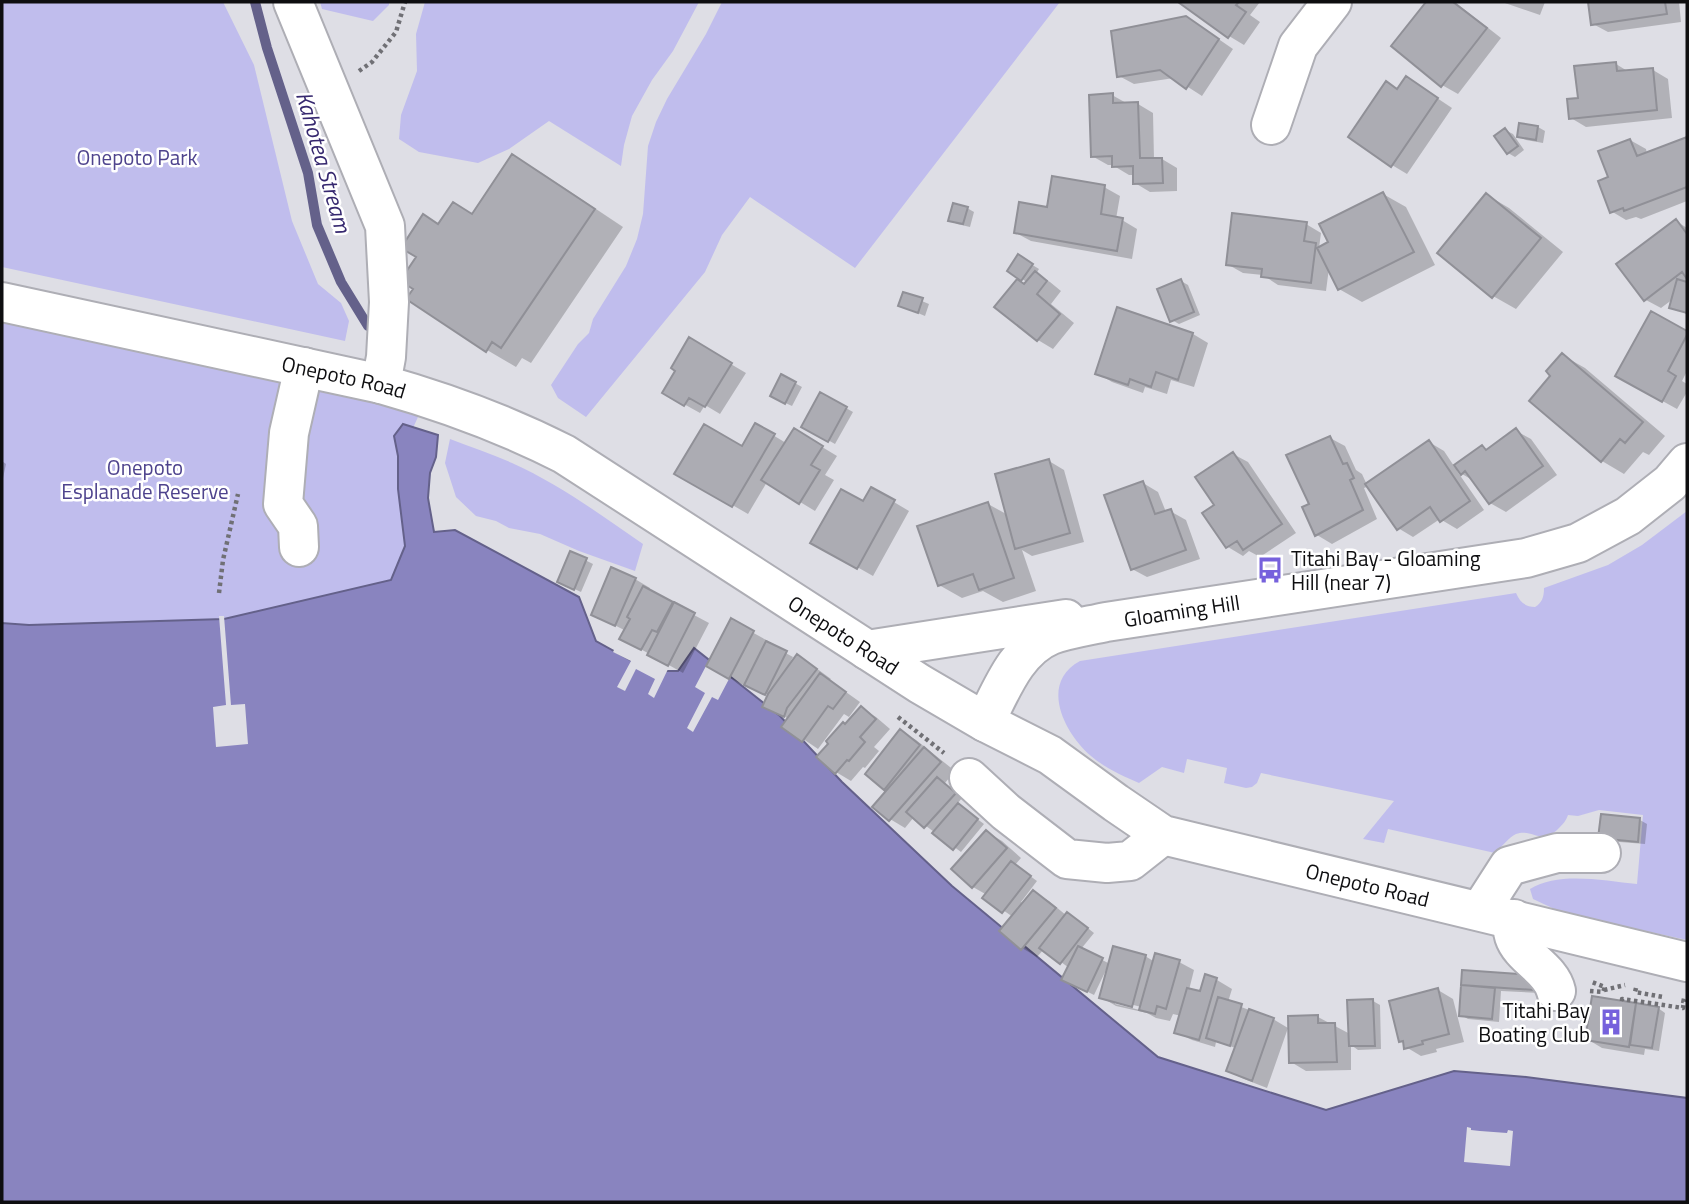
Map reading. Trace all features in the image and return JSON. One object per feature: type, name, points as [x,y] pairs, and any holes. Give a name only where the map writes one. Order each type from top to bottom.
[{"type":"street","points":[[293,2],[385,226],[388,302],[386,358],[381,384]]},
{"type":"street","points":[[1271,125],[1298,46],[1332,2]]},
{"type":"street","name":"Onepoto Road","points":[[2,302],[381,384],[427,397],[526,435],[564,454],[867,650],[985,722],[1050,755],[1163,835],[1687,962]]},
{"type":"street","points":[[299,547],[298,526],[283,504],[289,433],[303,367]]},
{"type":"street","name":"Gloaming Hill","points":[[985,722],[1009,674],[1035,644],[1051,636],[1106,622],[1526,558],[1578,543],[1628,516],[1670,483],[1687,463]]},
{"type":"street","points":[[867,650],[1078,618],[1106,622]]},
{"type":"street","points":[[969,778],[1006,812],[1067,859],[1130,862],[1163,835]]},
{"type":"street","points":[[1556,991],[1551,979],[1517,943],[1513,929],[1497,915],[1509,866],[1557,853],[1601,853]]},
{"type":"path","points":[[329,91],[372,62],[396,32],[405,2]]},
{"type":"path","points":[[219,593],[223,560],[238,494]]},
{"type":"path","points":[[1622,1001],[1683,1008],[1684,1001],[1635,992]]},
{"type":"green space","name":"Onepoto Park","points":[[2,2],[223,2],[254,65],[292,221],[318,284],[341,303],[349,321],[345,341],[2,267]]},
{"type":"green space","points":[[320,2],[389,2],[389,5],[373,21],[322,9]]},
{"type":"green space","points":[[425,2],[699,2],[673,51],[652,80],[632,116],[621,166],[549,121],[509,149],[478,163],[419,152],[399,139],[401,115],[417,71],[416,34]]},
{"type":"green space","points":[[722,2],[1060,2],[855,268],[750,197],[722,235],[705,272],[586,417],[558,398],[551,385],[578,344],[589,333],[593,319],[626,266],[643,214],[648,146],[656,122]]},
{"type":"green space","name":"Onepoto Esplanade Reserve","points":[[2,303],[427,397],[413,428],[408,536],[391,580],[224,619],[29,625],[2,623]]},
{"type":"green space","points":[[450,439],[546,480],[643,544],[635,571],[540,534],[509,528],[496,521],[476,516],[456,497],[445,463]]},
{"type":"green space","points":[[1687,511],[1687,940],[1563,913],[1533,899],[1530,889],[1554,880],[1582,879],[1637,884],[1643,815],[1599,810],[1578,816],[1568,815],[1552,834],[1516,834],[1495,853],[1388,829],[1384,843],[1363,839],[1394,801],[1261,773],[1257,783],[1246,788],[1224,783],[1227,768],[1187,759],[1184,773],[1162,767],[1139,783],[1108,768],[1091,756],[1072,735],[1060,708],[1058,695],[1061,682],[1068,670],[1080,661],[1516,593],[1523,603],[1535,607],[1542,599],[1544,588],[1608,565],[1642,545]]},
{"type":"shaded area","points":[[403,424],[438,435],[428,498],[434,532],[455,530],[579,597],[596,641],[650,671],[678,671],[694,648],[780,716],[842,782],[952,886],[1158,1057],[1326,1110],[1454,1071],[1526,1077],[1687,1098],[1687,1202],[2,1202],[2,623],[29,625],[224,619],[391,580],[405,546],[394,436]]},
{"type":"pier","points":[[219,616],[224,616],[231,705],[245,704],[248,744],[216,747],[213,707],[226,705]]},
{"type":"pier","points":[[615,648],[651,668],[669,667],[654,698],[648,694],[655,679],[636,669],[625,691],[617,687],[631,661],[613,652]]},
{"type":"pier","points":[[706,666],[729,679],[718,700],[712,697],[693,732],[687,728],[705,693],[695,687]]},
{"type":"pier","points":[[1467,1127],[1480,1131],[1513,1131],[1510,1166],[1464,1162]]},
{"type":"building","points":[[1178,2],[1239,2],[1236,5],[1246,12],[1228,38]]},
{"type":"building","points":[[1426,2],[1453,2],[1487,28],[1441,87],[1391,46]]},
{"type":"building","points":[[1588,2],[1665,2],[1667,14],[1591,25]]},
{"type":"building","points":[[1186,16],[1219,39],[1186,89],[1160,70],[1117,77],[1111,31]]},
{"type":"building","points":[[1616,62],[1617,71],[1653,68],[1657,110],[1569,119],[1567,99],[1578,98],[1574,66]]},
{"type":"building","points":[[1406,76],[1438,98],[1391,167],[1348,137],[1386,81],[1397,89]]},
{"type":"building","points":[[1113,93],[1113,103],[1138,102],[1140,158],[1162,158],[1163,183],[1133,184],[1133,166],[1112,167],[1112,156],[1091,157],[1089,95]]},
{"type":"building","points":[[1519,123],[1538,126],[1536,140],[1517,137]]},
{"type":"building","points":[[1505,128],[1518,146],[1507,154],[1494,136]]},
{"type":"building","points":[[1687,137],[1687,187],[1624,211],[1623,208],[1610,213],[1598,181],[1608,177],[1598,151],[1630,139],[1637,156]]},
{"type":"building","points":[[512,154],[595,209],[501,348],[492,342],[486,352],[406,299],[413,289],[400,281],[416,257],[401,248],[423,214],[438,224],[453,202],[472,214]]},
{"type":"building","points":[[1052,176],[1105,185],[1101,214],[1123,218],[1117,251],[1014,233],[1019,202],[1047,207]]},
{"type":"building","points":[[1383,192],[1414,252],[1338,290],[1317,248],[1328,242],[1319,224]]},
{"type":"building","points":[[1486,193],[1541,238],[1492,298],[1437,253]]},
{"type":"building","points":[[953,203],[968,207],[963,224],[948,221]]},
{"type":"building","points":[[1232,213],[1307,222],[1304,241],[1316,243],[1311,283],[1261,277],[1262,269],[1226,265]]},
{"type":"building","points":[[1676,219],[1687,234],[1687,279],[1682,272],[1644,301],[1616,264]]},
{"type":"building","points":[[1018,254],[1033,264],[1021,281],[1007,271]]},
{"type":"building","points":[[1035,271],[1047,281],[1037,294],[1060,314],[1037,341],[994,307],[1017,279],[1024,284]]},
{"type":"building","points":[[1181,279],[1194,312],[1170,322],[1157,289]]},
{"type":"building","points":[[1677,279],[1687,282],[1687,313],[1669,308]]},
{"type":"building","points":[[903,292],[923,298],[918,313],[898,306]]},
{"type":"building","points":[[1117,307],[1193,333],[1178,380],[1156,372],[1151,387],[1130,379],[1128,385],[1095,374]]},
{"type":"building","points":[[1651,311],[1687,331],[1668,371],[1676,376],[1662,402],[1615,376]]},
{"type":"building","points":[[689,337],[732,363],[705,407],[689,398],[684,406],[662,393],[675,371],[671,368]]},
{"type":"building","points":[[1562,353],[1643,422],[1625,443],[1620,439],[1601,462],[1529,401],[1550,376],[1546,371]]},
{"type":"building","points":[[781,374],[796,382],[785,404],[770,396]]},
{"type":"building","points":[[820,392],[847,407],[828,442],[801,427]]},
{"type":"building","points":[[755,423],[775,434],[732,507],[674,474],[704,424],[742,446]]},
{"type":"building","points":[[794,428],[823,446],[811,465],[820,470],[799,504],[761,480]]},
{"type":"building","points":[[1516,428],[1543,466],[1489,504],[1465,471],[1461,475],[1454,465],[1482,445],[1486,450]]},
{"type":"building","points":[[1330,436],[1343,464],[1347,463],[1354,478],[1350,480],[1363,510],[1315,536],[1302,507],[1309,504],[1286,455]]},
{"type":"building","points":[[1429,440],[1470,501],[1440,522],[1430,507],[1397,530],[1365,484]]},
{"type":"building","points":[[1233,452],[1282,524],[1243,550],[1237,541],[1226,548],[1202,513],[1214,505],[1195,477]]},
{"type":"building","points":[[1049,459],[1070,533],[1015,549],[995,474]]},
{"type":"building","points":[[1143,481],[1155,514],[1171,509],[1186,550],[1131,570],[1104,495]]},
{"type":"building","points":[[871,487],[895,500],[857,569],[810,543],[841,489],[863,501]]},
{"type":"building","points":[[988,502],[1014,578],[979,590],[973,574],[938,586],[917,526]]},
{"type":"building","points":[[570,551],[587,558],[574,590],[557,582]]},
{"type":"building","points":[[611,567],[636,578],[615,626],[591,615]]},
{"type":"building","points":[[643,586],[673,602],[657,632],[652,630],[641,650],[619,639]]},
{"type":"building","points":[[674,602],[695,613],[668,666],[647,655]]},
{"type":"building","points":[[731,618],[754,631],[729,679],[706,666]]},
{"type":"building","points":[[766,641],[787,651],[765,695],[744,685]]},
{"type":"building","points":[[797,654],[817,669],[787,708],[784,717],[762,707],[768,694]]},
{"type":"building","points":[[820,673],[846,692],[833,709],[828,706],[802,742],[781,727]]},
{"type":"building","points":[[861,706],[876,719],[860,737],[865,742],[835,774],[816,757],[828,744],[826,741]]},
{"type":"building","points":[[900,729],[920,745],[884,790],[865,774]]},
{"type":"building","points":[[924,747],[941,762],[889,821],[872,807]]},
{"type":"building","points":[[937,777],[956,793],[924,828],[906,812]]},
{"type":"building","points":[[958,803],[978,819],[953,850],[932,833]]},
{"type":"building","points":[[1601,814],[1640,818],[1638,842],[1598,838]]},
{"type":"building","points":[[986,830],[1007,848],[972,888],[951,869]]},
{"type":"building","points":[[1011,861],[1031,876],[1002,913],[982,898]]},
{"type":"building","points":[[1033,890],[1056,908],[1021,950],[999,931]]},
{"type":"building","points":[[1067,912],[1088,928],[1060,964],[1039,948]]},
{"type":"building","points":[[1078,946],[1103,958],[1087,992],[1061,980]]},
{"type":"building","points":[[1113,946],[1146,955],[1132,1007],[1099,998]]},
{"type":"building","points":[[1155,953],[1180,960],[1166,1009],[1157,1006],[1155,1014],[1139,1010]]},
{"type":"building","points":[[1462,970],[1535,975],[1534,990],[1461,985]]},
{"type":"building","points":[[1205,974],[1217,978],[1199,1040],[1174,1033],[1187,988],[1200,991]]},
{"type":"building","points":[[1461,985],[1495,988],[1492,1019],[1459,1016]]},
{"type":"building","points":[[1438,988],[1449,1034],[1404,1049],[1403,1041],[1399,1042],[1389,1001]]},
{"type":"building","name":"Titahi Bay Boating Club","points":[[1592,996],[1636,1003],[1629,1047],[1585,1040]]},
{"type":"building","points":[[1218,997],[1242,1004],[1230,1046],[1206,1038]]},
{"type":"building","points":[[1373,999],[1375,1046],[1349,1046],[1347,1000]]},
{"type":"building","points":[[1636,1003],[1659,1007],[1652,1048],[1630,1045]]},
{"type":"building","points":[[1249,1009],[1274,1018],[1252,1081],[1226,1071]]},
{"type":"building","points":[[1318,1015],[1318,1023],[1335,1023],[1337,1062],[1289,1063],[1288,1016]]},
{"type":"waterway","name":"Kahotea Stream","points":[[255,2],[267,48],[308,173],[317,225],[341,282],[368,326]]},
{"type":"place","name":"Titahi Bay - Gloaming Hill (near 7)","points":[[1270,570]]},
{"type":"place","name":"Titahi Bay Boating Club","points":[[1611,1022]]}]
